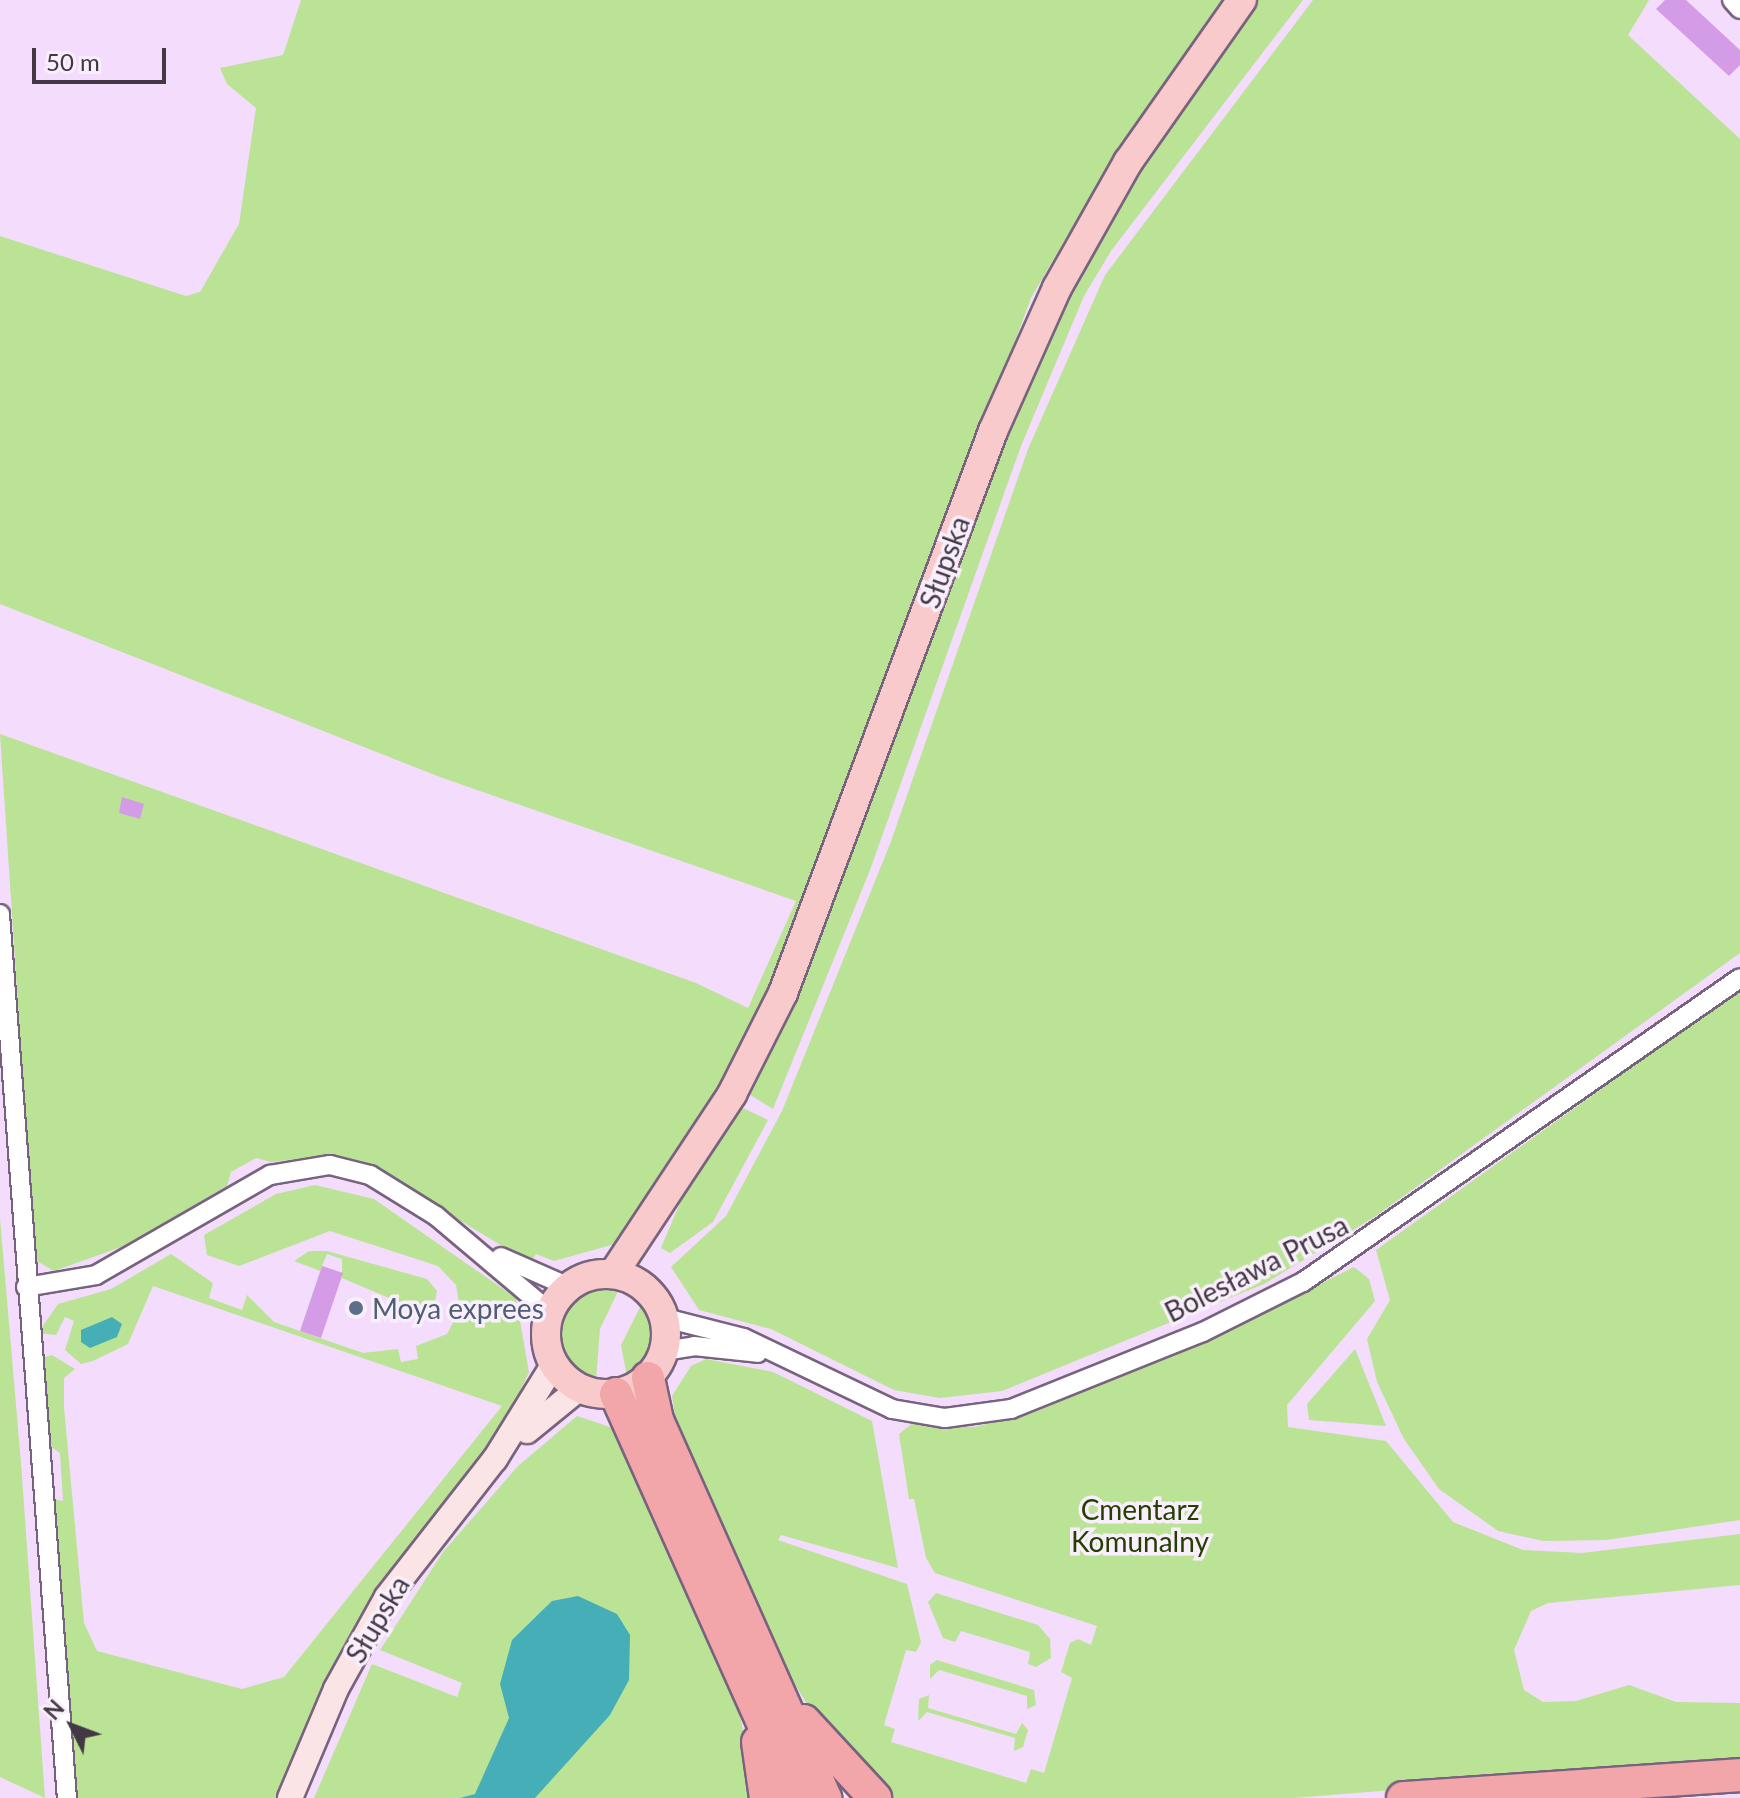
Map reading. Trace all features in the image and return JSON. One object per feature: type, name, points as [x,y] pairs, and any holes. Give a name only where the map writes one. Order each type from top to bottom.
[{"type":"highway","points":[[656,1364],[653,1411],[778,1686],[825,1798]]},
{"type":"highway","points":[[616,1394],[633,1420],[742,1681],[797,1798]]},
{"type":"highway","points":[[742,1681],[766,1798]]},
{"type":"highway","points":[[778,1686],[844,1772],[875,1798]]},
{"type":"highway","points":[[1403,1798],[1740,1775]]},
{"type":"highway","points":[[1652,1798],[1740,1784]]},
{"type":"main road","name":"Słupska","points":[[613,1274],[697,1151],[783,993],[993,431],[1041,321],[1128,162],[1242,0]]},
{"type":"main road","name":"Słupska","points":[[642,1285],[697,1151]]},
{"type":"main road","points":[[613,1274],[642,1285],[665,1318],[656,1364],[616,1394],[580,1388],[554,1364],[546,1337],[550,1312],[569,1287],[613,1274]]},
{"type":"main road","name":"Słupska","points":[[290,1798],[336,1689],[387,1597],[495,1459],[554,1364]]},
{"type":"main road","name":"Słupska","points":[[495,1459],[580,1388]]},
{"type":"street","points":[[1732,0],[1740,9]]},
{"type":"street","points":[[0,914],[67,1798]]},
{"type":"street","name":"Bolesława Prusa","points":[[665,1318],[744,1338],[868,1399],[922,1416],[978,1416],[1032,1401],[1228,1320],[1356,1251],[1740,978]]},
{"type":"street","points":[[26,1287],[96,1275],[260,1180],[305,1166],[370,1175],[477,1245],[569,1287]]},
{"type":"street","points":[[477,1245],[550,1312]]},
{"type":"street","name":"Bolesława Prusa","points":[[656,1364],[722,1347],[788,1358]]},
{"type":"green space","points":[[301,0],[1227,0],[1098,183],[1031,298],[762,1018],[633,1235],[624,1231],[615,1244],[554,1261],[536,1254],[530,1263],[362,1161],[331,1155],[271,1162],[256,1158],[231,1172],[227,1186],[124,1246],[54,1271],[35,1260],[0,734],[696,983],[748,1008],[796,901],[440,777],[0,604],[0,236],[186,296],[200,292],[239,224],[256,108],[227,84],[220,68],[283,55]]},
{"type":"green space","points":[[1253,0],[1303,0],[1111,251],[1084,296],[1021,446],[870,870],[773,1109],[749,1094],[748,1085],[1001,434],[1105,218]]},
{"type":"green space","points":[[1313,0],[1649,0],[1628,35],[1740,139],[1740,953],[1376,1216],[1264,1284],[1002,1391],[940,1398],[894,1390],[771,1329],[699,1310],[671,1267],[726,1216],[782,1111],[890,844],[1028,449],[1105,275]]},
{"type":"green space","points":[[1740,990],[1740,1520],[1606,1540],[1543,1541],[1498,1531],[1439,1489],[1404,1439],[1377,1382],[1367,1339],[1390,1300],[1376,1250]]},
{"type":"green space","points":[[743,1108],[768,1120],[713,1222],[670,1253],[661,1248],[682,1198],[735,1109]]},
{"type":"green space","points":[[315,1185],[374,1199],[516,1298],[529,1372],[520,1392],[528,1398],[364,1612],[279,1798],[78,1798],[53,1499],[63,1501],[60,1453],[47,1444],[42,1358],[52,1355],[75,1369],[64,1378],[64,1407],[84,1623],[97,1651],[242,1689],[284,1677],[502,1406],[153,1286],[128,1344],[93,1361],[81,1364],[65,1350],[74,1321],[65,1317],[56,1335],[38,1333],[58,1304],[111,1289],[171,1254],[213,1283],[209,1298],[242,1310],[247,1295],[274,1322],[363,1353],[398,1349],[401,1362],[418,1359],[416,1346],[447,1334],[460,1309],[456,1285],[438,1266],[330,1231],[239,1266],[207,1255],[204,1235],[276,1194]]},
{"type":"green space","points":[[0,1218],[21,1463],[45,1798],[0,1777]]},
{"type":"green space","points":[[309,1251],[327,1251],[427,1279],[437,1291],[435,1302],[415,1309],[342,1278],[342,1259],[327,1254],[320,1271],[294,1261]]},
{"type":"green space","name":"Cmentarz Komunalny","points":[[1354,1267],[1369,1279],[1375,1301],[1287,1405],[1288,1427],[1386,1441],[1453,1522],[1523,1550],[1582,1553],[1740,1534],[1740,1585],[1548,1603],[1531,1611],[1514,1650],[1524,1690],[1543,1702],[1576,1701],[1629,1685],[1676,1702],[1740,1703],[1740,1762],[1294,1798],[892,1798],[873,1784],[820,1725],[793,1681],[668,1421],[675,1416],[672,1396],[691,1366],[706,1359],[773,1372],[872,1421],[898,1568],[781,1535],[778,1540],[907,1584],[921,1642],[916,1652],[906,1650],[884,1725],[895,1729],[891,1742],[1026,1783],[1031,1769],[1044,1773],[1072,1678],[1061,1672],[1070,1643],[1078,1639],[1091,1645],[1097,1626],[935,1573],[926,1558],[914,1499],[909,1499],[899,1434],[913,1423],[974,1427],[1032,1413],[1228,1330]]},
{"type":"green space","points":[[603,1285],[619,1289],[600,1329],[596,1380],[572,1366],[559,1335],[570,1303]]},
{"type":"green space","points":[[643,1301],[655,1339],[646,1360],[627,1377],[621,1345]]},
{"type":"green space","points":[[1355,1349],[1386,1426],[1309,1420],[1307,1404]]},
{"type":"green space","points":[[577,1416],[616,1429],[738,1705],[756,1798],[314,1798],[372,1664],[457,1697],[462,1683],[380,1650],[443,1552],[518,1466]]},
{"type":"green space","points":[[936,1593],[1038,1625],[1050,1639],[1051,1658],[1036,1667],[1028,1664],[1030,1652],[961,1631],[955,1642],[943,1638],[928,1602]]},
{"type":"green space","points":[[937,1660],[1034,1690],[1036,1705],[1027,1709],[1027,1696],[939,1670],[930,1679],[930,1665]]},
{"type":"green space","points":[[929,1695],[928,1708],[1016,1734],[1022,1723],[1028,1730],[1023,1747],[1014,1751],[1015,1738],[927,1712],[918,1721],[919,1699]]},
{"type":"shaded area","points":[[112,1317],[122,1324],[117,1337],[90,1348],[81,1342],[81,1330]]},
{"type":"shaded area","points":[[578,1596],[617,1614],[630,1635],[629,1680],[610,1715],[535,1798],[460,1798],[475,1794],[509,1718],[500,1684],[512,1640],[552,1601]]},
{"type":"building","points":[[1665,0],[1686,0],[1740,50],[1740,65],[1729,76],[1656,9]]},
{"type":"building","points":[[122,797],[144,804],[140,819],[119,813]]},
{"type":"building","points":[[322,1266],[343,1273],[321,1338],[300,1331]]},
{"type":"place","name":"Moya exprees","points":[[356,1308]]}]
